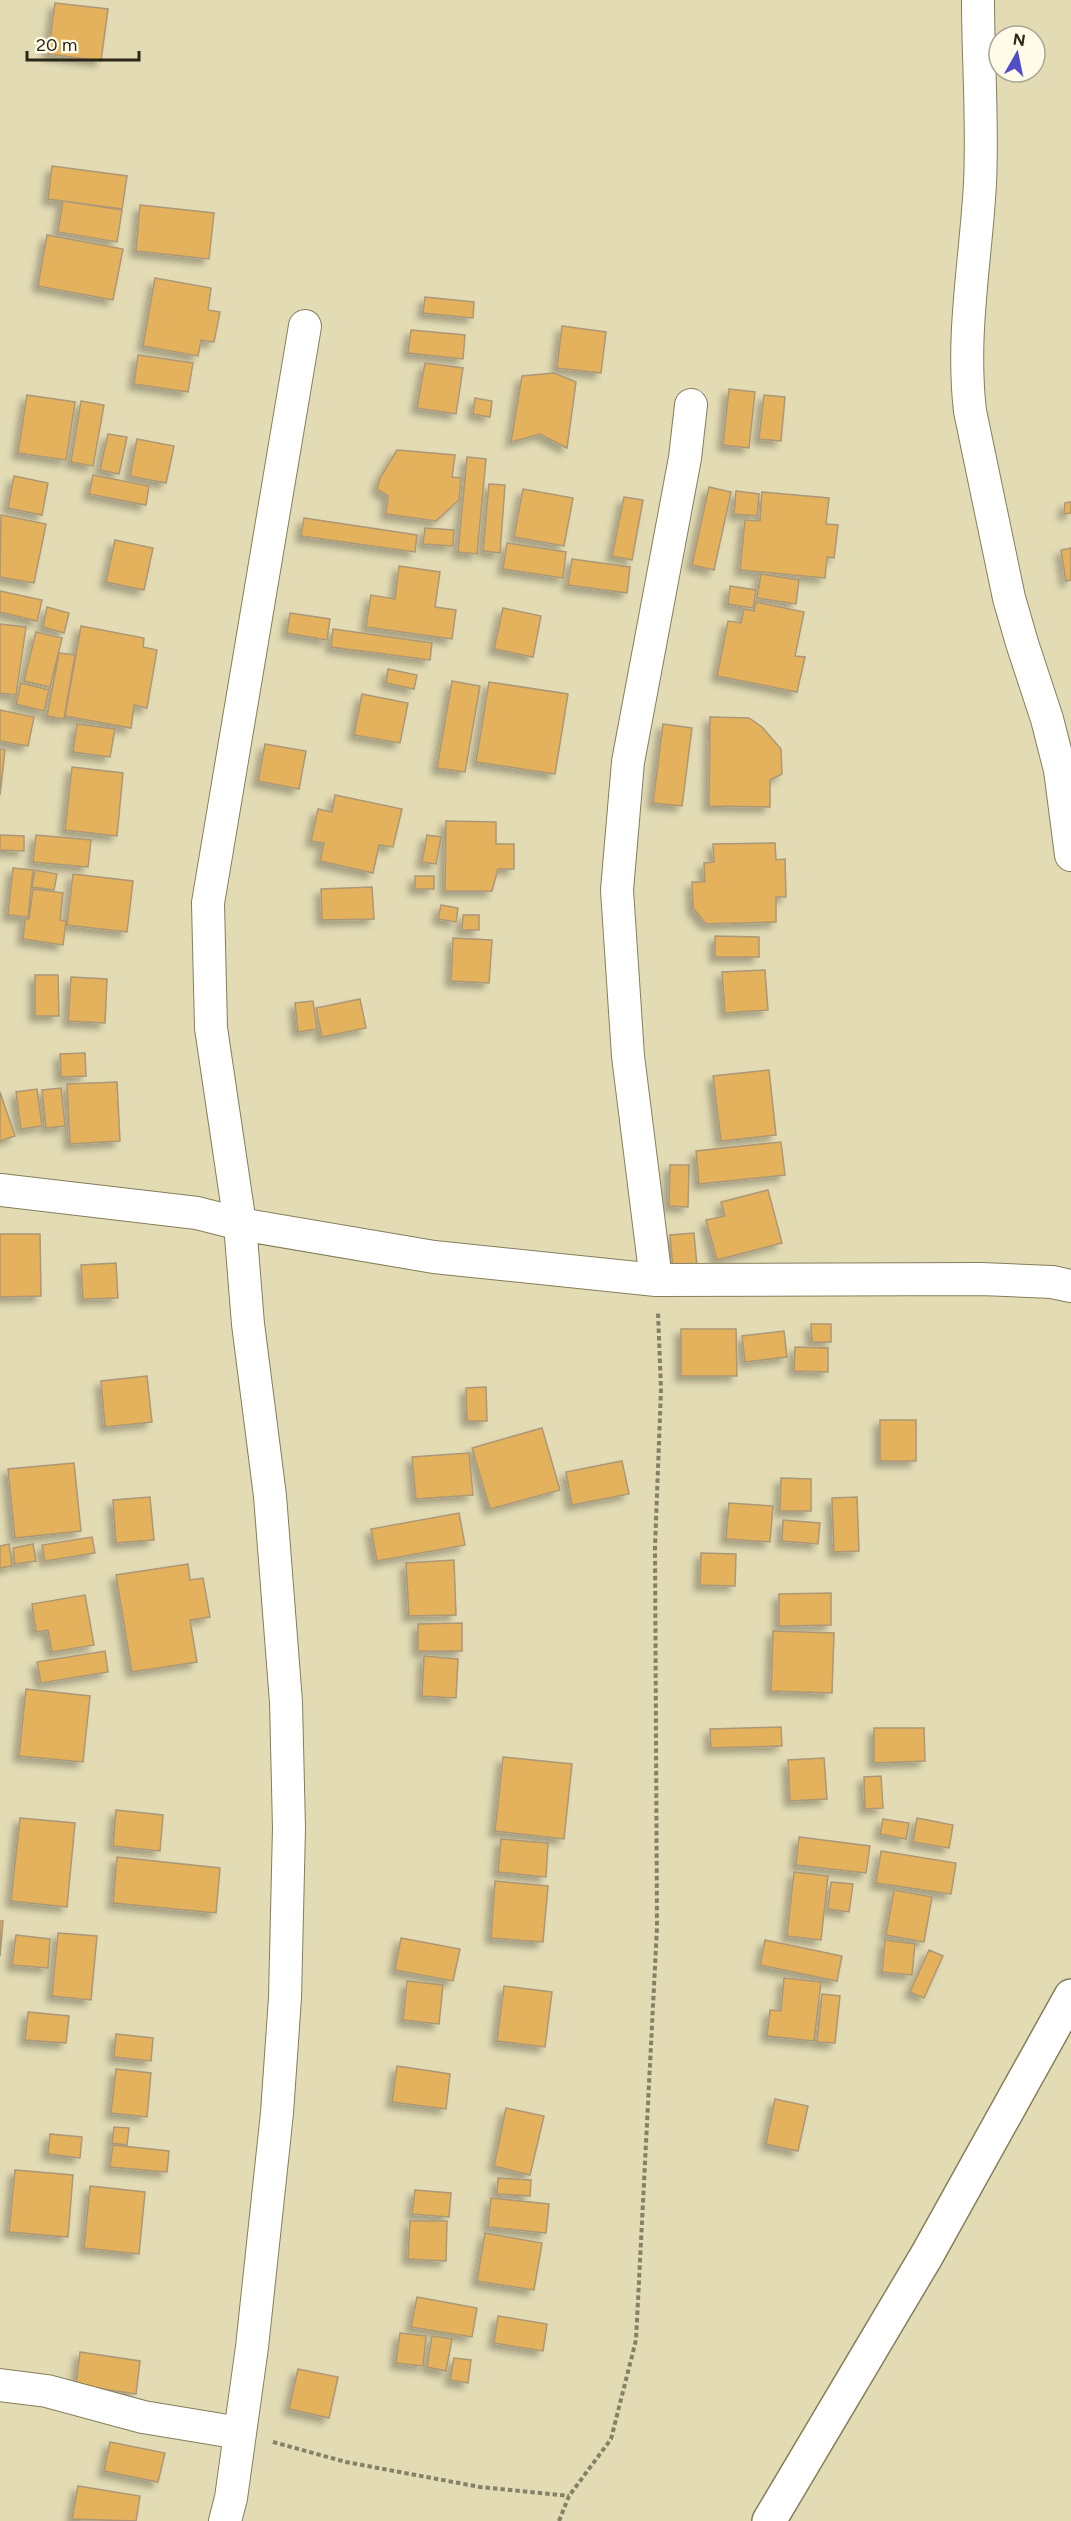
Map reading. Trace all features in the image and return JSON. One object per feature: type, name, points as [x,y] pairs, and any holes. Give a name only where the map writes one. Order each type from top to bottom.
[{"type":"highway","points":[[769,2521],[927,2256],[1071,1996]]},
{"type":"street","points":[[978,0],[980,182],[967,335],[966,380],[970,411],[1010,598],[1060,770],[1071,855]]},
{"type":"street","points":[[225,2521],[252,2347],[277,2113],[285,1998],[290,1828],[286,1702],[272,1530],[248,1324],[240,1224],[211,1028],[208,903],[305,326]]},
{"type":"street","points":[[657,1280],[628,1056],[617,890],[628,762],[685,458],[691,405]]},
{"type":"street","points":[[0,1190],[197,1213],[240,1224],[434,1257],[657,1280],[981,1279],[1052,1282],[1071,1286]]},
{"type":"street","points":[[0,2385],[47,2391],[143,2417],[240,2433]]},
{"type":"path","points":[[559,2521],[569,2496],[611,2439],[636,2340],[657,1927],[655,1547],[661,1389],[657,1280]]},
{"type":"path","points":[[240,2433],[346,2462],[480,2487],[569,2496]]},
{"type":"building","points":[[55,3],[108,9],[101,61],[48,54]]},
{"type":"building","points":[[52,166],[127,176],[122,209],[48,199]]},
{"type":"building","points":[[63,201],[122,210],[117,242],[58,232]]},
{"type":"building","points":[[140,205],[214,213],[209,259],[136,251]]},
{"type":"building","points":[[47,235],[123,249],[113,300],[38,286]]},
{"type":"building","points":[[155,278],[211,288],[208,310],[220,312],[214,342],[201,340],[198,356],[143,346]]},
{"type":"building","points":[[425,297],[474,302],[473,318],[423,313]]},
{"type":"building","points":[[562,326],[606,332],[601,373],[557,368]]},
{"type":"building","points":[[411,330],[465,335],[463,359],[408,353]]},
{"type":"building","points":[[138,355],[193,363],[188,392],[134,384]]},
{"type":"building","points":[[425,363],[463,368],[456,414],[417,408]]},
{"type":"building","points":[[554,373],[576,382],[567,448],[540,434],[511,442],[522,376]]},
{"type":"building","points":[[729,389],[755,392],[749,448],[723,445]]},
{"type":"building","points":[[27,395],[75,402],[66,460],[18,453]]},
{"type":"building","points":[[764,395],[785,397],[781,441],[759,439]]},
{"type":"building","points":[[475,398],[492,401],[490,417],[473,414]]},
{"type":"building","points":[[81,401],[104,405],[93,466],[71,462]]},
{"type":"building","points":[[108,434],[127,437],[119,474],[100,470]]},
{"type":"building","points":[[137,439],[174,446],[166,483],[130,476]]},
{"type":"building","points":[[397,450],[455,455],[452,477],[461,478],[459,500],[436,521],[386,514],[388,496],[377,489],[380,478]]},
{"type":"building","points":[[467,457],[486,459],[477,554],[458,552]]},
{"type":"building","points":[[93,475],[149,486],[146,505],[89,494]]},
{"type":"building","points":[[14,476],[48,483],[42,515],[8,508]]},
{"type":"building","points":[[489,484],[505,485],[500,553],[483,551]]},
{"type":"building","points":[[709,487],[731,492],[714,570],[692,565]]},
{"type":"building","points":[[523,489],[573,498],[564,546],[514,537]]},
{"type":"building","points":[[736,491],[759,494],[757,516],[734,514]]},
{"type":"building","points":[[762,492],[829,498],[826,524],[838,525],[834,558],[827,557],[825,578],[740,570],[745,520],[760,521]]},
{"type":"building","points":[[624,497],[643,500],[632,560],[612,556]]},
{"type":"building","points":[[1071,502],[1071,513],[1064,514],[1065,503]]},
{"type":"building","points":[[1,515],[46,524],[34,583],[0,577]]},
{"type":"building","points":[[304,518],[417,535],[415,552],[301,536]]},
{"type":"building","points":[[425,528],[454,530],[453,546],[423,544]]},
{"type":"building","points":[[115,540],[153,548],[144,590],[106,582]]},
{"type":"building","points":[[507,543],[566,552],[563,578],[503,569]]},
{"type":"building","points":[[1071,548],[1071,580],[1066,581],[1061,550]]},
{"type":"building","points":[[572,559],[630,567],[627,593],[568,585]]},
{"type":"building","points":[[399,566],[440,572],[435,607],[456,610],[452,639],[366,627],[371,595],[395,599]]},
{"type":"building","points":[[761,574],[799,580],[796,604],[757,598]]},
{"type":"building","points":[[730,586],[756,590],[753,608],[728,604]]},
{"type":"building","points":[[0,591],[42,600],[37,621],[0,612]]},
{"type":"building","points":[[756,602],[804,612],[795,656],[805,657],[797,692],[717,676],[728,621],[741,623],[744,609],[754,611]]},
{"type":"building","points":[[47,607],[69,613],[64,633],[43,627]]},
{"type":"building","points":[[503,608],[541,616],[533,657],[494,649]]},
{"type":"building","points":[[290,613],[330,619],[327,640],[287,633]]},
{"type":"building","points":[[0,624],[26,627],[16,695],[0,693]]},
{"type":"building","points":[[81,626],[144,638],[143,647],[157,650],[147,708],[134,705],[131,728],[65,716]]},
{"type":"building","points":[[333,629],[432,643],[430,660],[331,647]]},
{"type":"building","points":[[36,632],[62,638],[50,687],[24,681]]},
{"type":"building","points":[[59,653],[75,655],[64,719],[47,716]]},
{"type":"building","points":[[388,669],[417,675],[414,689],[386,683]]},
{"type":"building","points":[[452,681],[480,686],[465,772],[437,768]]},
{"type":"building","points":[[489,682],[568,694],[555,774],[476,762]]},
{"type":"building","points":[[21,683],[49,690],[44,711],[16,704]]},
{"type":"building","points":[[362,694],[408,703],[400,743],[354,735]]},
{"type":"building","points":[[0,710],[34,717],[28,746],[0,741]]},
{"type":"building","points":[[710,717],[749,718],[762,727],[781,749],[782,774],[770,780],[770,807],[709,806]]},
{"type":"building","points":[[77,724],[115,729],[110,757],[73,752]]},
{"type":"building","points":[[663,724],[692,728],[682,806],[653,803]]},
{"type":"building","points":[[265,744],[306,751],[299,789],[258,781]]},
{"type":"building","points":[[0,749],[5,750],[0,795]]},
{"type":"building","points":[[72,767],[123,773],[117,836],[65,830]]},
{"type":"building","points":[[335,795],[402,809],[393,847],[379,845],[373,873],[320,861],[324,843],[311,841],[318,809],[332,812]]},
{"type":"building","points":[[446,821],[496,822],[496,844],[514,844],[514,869],[498,869],[492,891],[445,891]]},
{"type":"building","points":[[0,835],[24,836],[24,851],[0,850]]},
{"type":"building","points":[[36,835],[91,840],[88,867],[33,862]]},
{"type":"building","points":[[427,835],[441,837],[436,864],[422,862]]},
{"type":"building","points":[[775,843],[776,860],[785,859],[786,897],[776,897],[776,922],[706,924],[693,908],[692,882],[705,882],[704,863],[714,862],[713,844]]},
{"type":"building","points":[[13,868],[33,870],[28,917],[8,915]]},
{"type":"building","points":[[35,870],[57,874],[54,890],[32,887]]},
{"type":"building","points":[[73,874],[133,881],[127,932],[67,925]]},
{"type":"building","points":[[415,876],[434,876],[434,889],[415,889]]},
{"type":"building","points":[[372,887],[374,919],[322,920],[321,889]]},
{"type":"building","points":[[33,889],[63,893],[60,920],[66,921],[63,945],[23,939],[25,919],[29,919]]},
{"type":"building","points":[[441,905],[458,908],[456,922],[438,919]]},
{"type":"building","points":[[463,915],[479,915],[479,930],[462,930]]},
{"type":"building","points":[[715,936],[759,937],[759,957],[715,957]]},
{"type":"building","points":[[453,938],[492,940],[489,983],[451,981]]},
{"type":"building","points":[[765,970],[768,1010],[725,1013],[722,972]]},
{"type":"building","points":[[35,975],[58,975],[59,1016],[35,1016]]},
{"type":"building","points":[[71,977],[107,979],[105,1023],[68,1021]]},
{"type":"building","points":[[360,999],[366,1028],[322,1037],[316,1008]]},
{"type":"building","points":[[313,1001],[317,1029],[298,1032],[295,1003]]},
{"type":"building","points":[[85,1053],[86,1076],[61,1077],[60,1054]]},
{"type":"building","points":[[769,1070],[776,1135],[721,1141],[713,1076]]},
{"type":"building","points":[[117,1082],[120,1141],[70,1144],[67,1084]]},
{"type":"building","points":[[61,1088],[65,1126],[46,1128],[42,1090]]},
{"type":"building","points":[[37,1089],[42,1126],[21,1129],[16,1092]]},
{"type":"building","points":[[0,1092],[15,1136],[0,1141]]},
{"type":"building","points":[[781,1142],[785,1175],[699,1184],[696,1151]]},
{"type":"building","points":[[670,1165],[689,1165],[688,1207],[669,1206]]},
{"type":"building","points":[[768,1190],[782,1243],[717,1260],[706,1220],[725,1216],[721,1202]]},
{"type":"building","points":[[694,1233],[697,1267],[673,1269],[670,1235]]},
{"type":"building","points":[[0,1234],[40,1234],[41,1296],[0,1297]]},
{"type":"building","points":[[116,1263],[118,1298],[83,1299],[81,1265]]},
{"type":"building","points":[[811,1324],[831,1324],[831,1342],[812,1342]]},
{"type":"building","points":[[681,1329],[736,1329],[737,1376],[681,1376]]},
{"type":"building","points":[[784,1331],[787,1357],[745,1362],[742,1336]]},
{"type":"building","points":[[795,1347],[828,1348],[828,1372],[794,1371]]},
{"type":"building","points":[[147,1376],[152,1422],[105,1427],[101,1381]]},
{"type":"building","points":[[486,1387],[487,1421],[467,1421],[466,1388]]},
{"type":"building","points":[[880,1420],[916,1420],[916,1461],[880,1461]]},
{"type":"building","points":[[542,1428],[560,1490],[490,1509],[472,1448]]},
{"type":"building","points":[[469,1453],[473,1495],[416,1499],[412,1457]]},
{"type":"building","points":[[622,1461],[629,1494],[572,1505],[566,1472]]},
{"type":"building","points":[[74,1463],[81,1531],[15,1538],[8,1469]]},
{"type":"building","points":[[781,1478],[811,1479],[811,1511],[780,1511]]},
{"type":"building","points":[[150,1497],[154,1540],[116,1543],[113,1500]]},
{"type":"building","points":[[857,1497],[859,1551],[834,1552],[832,1498]]},
{"type":"building","points":[[729,1503],[773,1506],[770,1542],[726,1539]]},
{"type":"building","points":[[459,1513],[465,1545],[377,1561],[371,1529]]},
{"type":"building","points":[[783,1520],[820,1523],[818,1544],[782,1541]]},
{"type":"building","points":[[92,1537],[95,1553],[45,1561],[42,1545]]},
{"type":"building","points":[[9,1544],[12,1566],[0,1568],[0,1546]]},
{"type":"building","points":[[33,1544],[36,1561],[15,1564],[13,1548]]},
{"type":"building","points":[[701,1553],[736,1554],[735,1586],[700,1585]]},
{"type":"building","points":[[454,1560],[456,1615],[409,1616],[406,1563]]},
{"type":"building","points":[[188,1564],[190,1580],[203,1578],[210,1617],[190,1620],[197,1662],[132,1672],[116,1575]]},
{"type":"building","points":[[831,1593],[831,1625],[779,1626],[779,1594]]},
{"type":"building","points":[[85,1595],[94,1645],[52,1652],[48,1630],[36,1632],[32,1604]]},
{"type":"building","points":[[462,1623],[462,1651],[418,1651],[418,1624]]},
{"type":"building","points":[[773,1631],[834,1633],[832,1693],[771,1691]]},
{"type":"building","points":[[105,1651],[108,1672],[41,1683],[37,1662]]},
{"type":"building","points":[[424,1656],[458,1659],[456,1698],[422,1696]]},
{"type":"building","points":[[26,1689],[90,1696],[83,1762],[19,1756]]},
{"type":"building","points":[[781,1727],[782,1746],[711,1748],[710,1729]]},
{"type":"building","points":[[874,1728],[924,1728],[925,1761],[874,1763]]},
{"type":"building","points":[[503,1757],[572,1764],[564,1839],[495,1831]]},
{"type":"building","points":[[824,1758],[827,1799],[790,1801],[788,1760]]},
{"type":"building","points":[[881,1776],[883,1808],[865,1809],[864,1777]]},
{"type":"building","points":[[116,1810],[163,1815],[160,1851],[113,1846]]},
{"type":"building","points":[[20,1818],[75,1823],[67,1907],[11,1901]]},
{"type":"building","points":[[917,1818],[953,1825],[949,1848],[913,1842]]},
{"type":"building","points":[[883,1819],[909,1823],[906,1839],[880,1834]]},
{"type":"building","points":[[799,1837],[870,1846],[866,1873],[796,1865]]},
{"type":"building","points":[[501,1839],[548,1843],[546,1877],[498,1872]]},
{"type":"building","points":[[881,1851],[956,1863],[951,1894],[876,1883]]},
{"type":"building","points":[[117,1857],[220,1868],[216,1913],[113,1903]]},
{"type":"building","points":[[794,1872],[828,1876],[821,1940],[787,1936]]},
{"type":"building","points":[[495,1881],[548,1886],[543,1942],[491,1938]]},
{"type":"building","points":[[831,1882],[853,1884],[849,1912],[828,1909]]},
{"type":"building","points":[[894,1890],[932,1897],[924,1942],[886,1935]]},
{"type":"building","points":[[0,1921],[3,1921],[0,1956]]},
{"type":"building","points":[[58,1933],[97,1936],[91,2000],[52,1996]]},
{"type":"building","points":[[16,1935],[50,1939],[48,1968],[12,1965]]},
{"type":"building","points":[[401,1938],[460,1949],[453,1981],[395,1970]]},
{"type":"building","points":[[765,1940],[842,1956],[837,1981],[760,1965]]},
{"type":"building","points":[[885,1940],[915,1944],[912,1975],[882,1972]]},
{"type":"building","points":[[929,1950],[943,1956],[924,1998],[910,1992]]},
{"type":"building","points":[[784,1978],[821,1982],[814,2041],[767,2036],[770,2010],[781,2011]]},
{"type":"building","points":[[407,1981],[443,1985],[439,2024],[403,2020]]},
{"type":"building","points":[[504,1986],[552,1992],[545,2047],[497,2041]]},
{"type":"building","points":[[822,1994],[840,1996],[835,2043],[817,2042]]},
{"type":"building","points":[[28,2012],[69,2016],[66,2043],[25,2040]]},
{"type":"building","points":[[116,2034],[153,2038],[151,2061],[114,2057]]},
{"type":"building","points":[[397,2066],[450,2074],[446,2109],[392,2102]]},
{"type":"building","points":[[116,2069],[151,2073],[147,2117],[111,2113]]},
{"type":"building","points":[[775,2099],[808,2106],[798,2151],[766,2144]]},
{"type":"building","points":[[506,2108],[544,2116],[530,2175],[494,2166]]},
{"type":"building","points":[[114,2127],[129,2128],[127,2145],[112,2143]]},
{"type":"building","points":[[50,2134],[82,2137],[80,2158],[48,2154]]},
{"type":"building","points":[[113,2145],[169,2151],[167,2172],[110,2167]]},
{"type":"building","points":[[15,2170],[73,2175],[68,2237],[9,2232]]},
{"type":"building","points":[[498,2178],[531,2180],[530,2196],[497,2194]]},
{"type":"building","points":[[90,2186],[145,2192],[139,2254],[84,2248]]},
{"type":"building","points":[[415,2190],[451,2193],[449,2217],[412,2214]]},
{"type":"building","points":[[491,2198],[549,2204],[546,2233],[488,2227]]},
{"type":"building","points":[[410,2221],[447,2221],[446,2261],[408,2259]]},
{"type":"building","points":[[485,2233],[542,2243],[534,2290],[477,2281]]},
{"type":"building","points":[[417,2297],[477,2308],[472,2337],[411,2327]]},
{"type":"building","points":[[498,2316],[547,2324],[543,2351],[494,2343]]},
{"type":"building","points":[[400,2333],[426,2336],[423,2366],[396,2363]]},
{"type":"building","points":[[432,2336],[452,2339],[446,2371],[427,2367]]},
{"type":"building","points":[[80,2352],[140,2361],[136,2394],[76,2385]]},
{"type":"building","points":[[454,2358],[471,2360],[468,2383],[450,2380]]},
{"type":"building","points":[[298,2369],[338,2377],[329,2418],[289,2409]]},
{"type":"building","points":[[110,2442],[165,2453],[158,2482],[104,2471]]},
{"type":"building","points":[[78,2486],[140,2496],[136,2521],[72,2519]]}]
